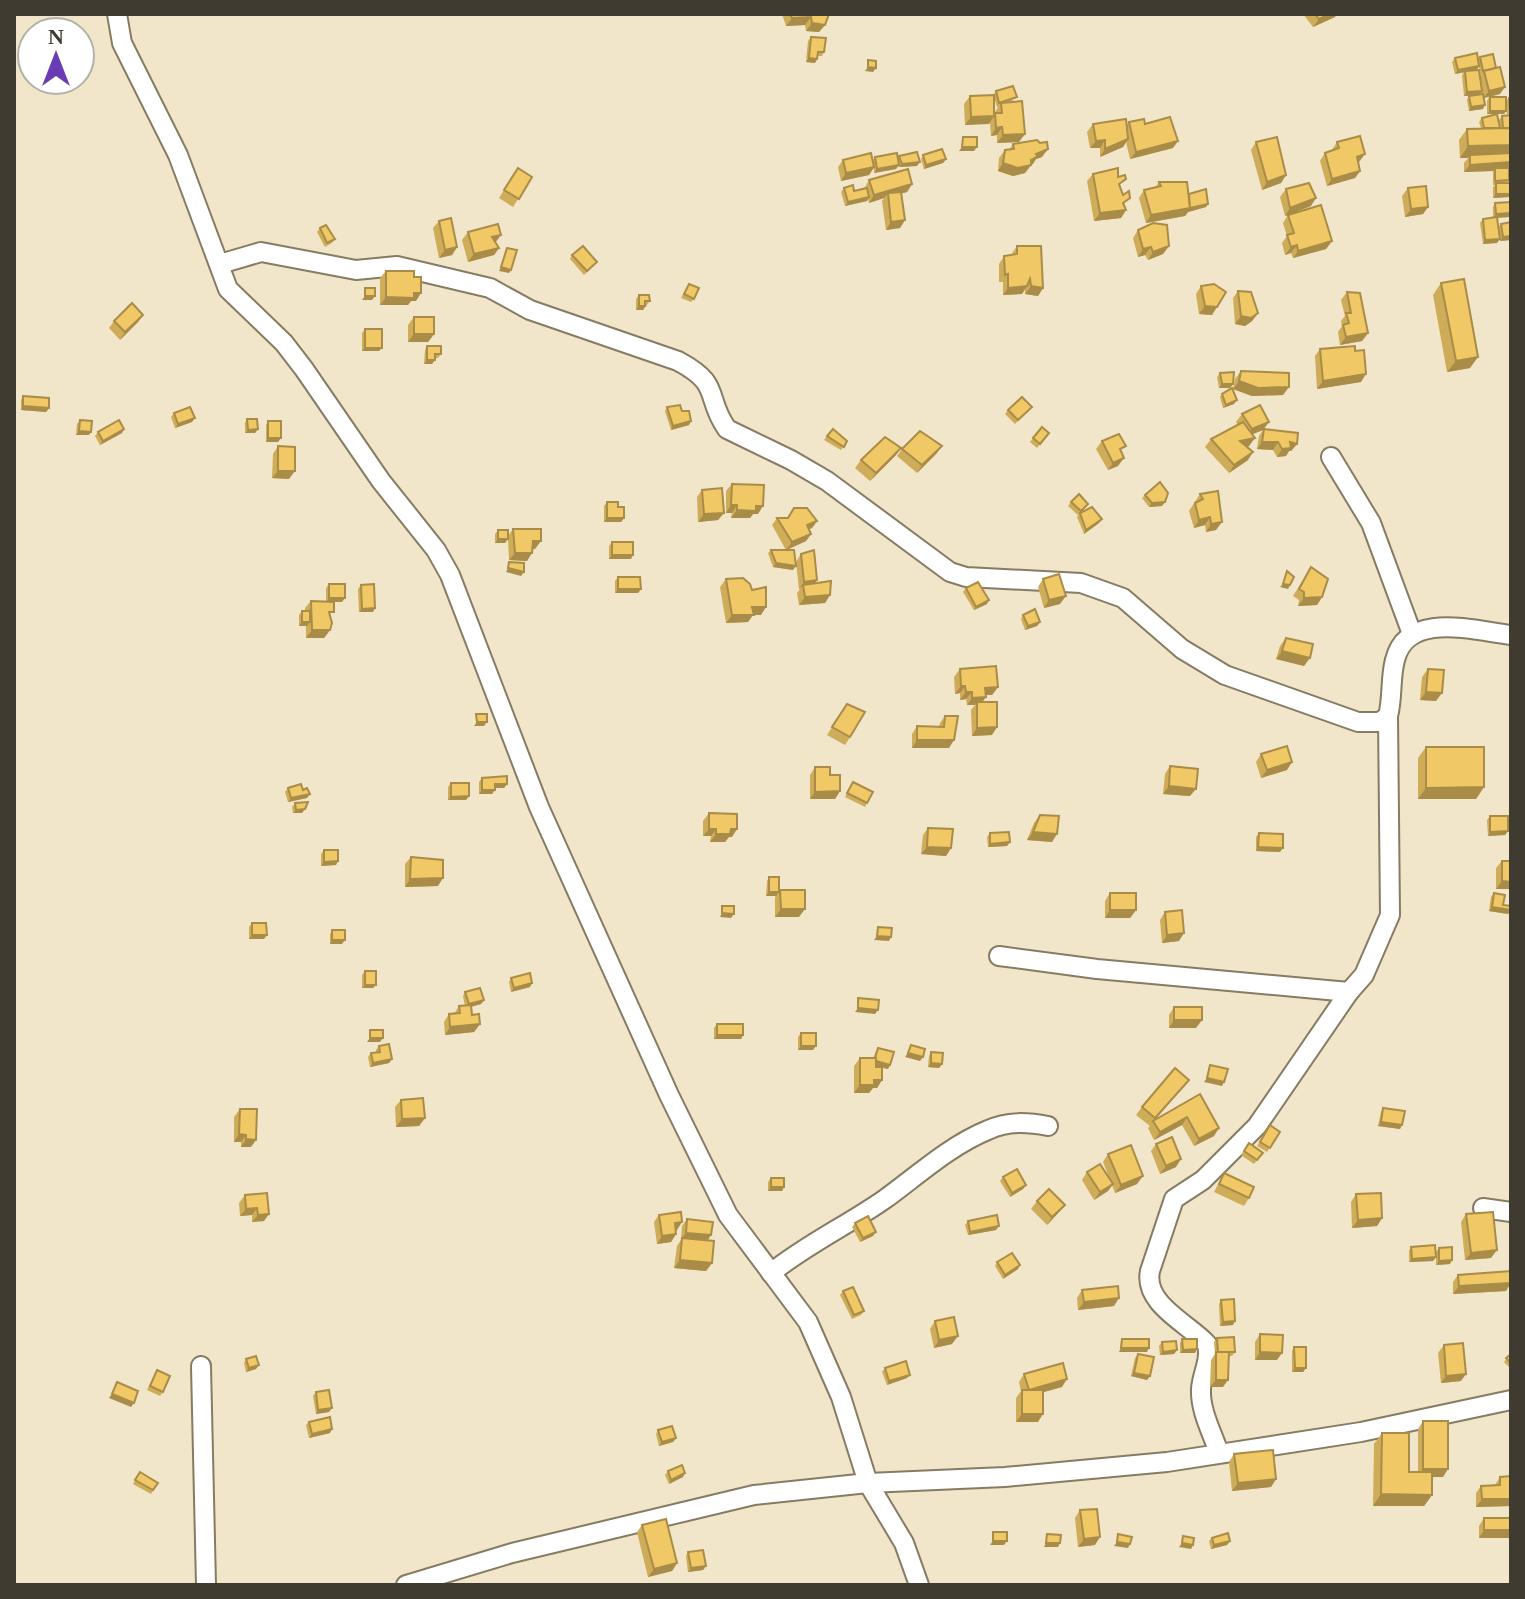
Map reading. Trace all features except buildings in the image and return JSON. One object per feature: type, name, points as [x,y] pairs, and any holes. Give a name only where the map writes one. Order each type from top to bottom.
[{"type":"street","points":[[117,14],[122,43],[178,155],[228,289],[291,352],[381,481],[436,550],[463,606],[539,807],[669,1095],[728,1215],[808,1322],[841,1397],[868,1483],[904,1543],[919,1585]]},
{"type":"street","points":[[220,264],[261,252],[356,270],[397,266],[490,288],[530,310],[678,361],[699,372],[709,383],[727,429],[827,481],[950,572],[966,577],[1081,583],[1123,598],[1182,649],[1225,675],[1346,719],[1368,724],[1380,722],[1388,716]]},
{"type":"street","points":[[1331,457],[1356,494],[1375,532],[1412,634]]},
{"type":"street","points":[[1219,1453],[1203,1407],[1201,1386],[1208,1364],[1207,1344],[1165,1309],[1149,1277],[1174,1199],[1203,1180],[1257,1126],[1349,992],[1364,975],[1390,915],[1388,716],[1394,663],[1404,640],[1412,634],[1447,627],[1511,635]]},
{"type":"street","points":[[999,956],[1097,969],[1349,992]]},
{"type":"street","points":[[771,1273],[988,1129],[1023,1121],[1048,1126]]},
{"type":"street","points":[[1483,1208],[1511,1212]]},
{"type":"street","points":[[201,1366],[206,1585]]},
{"type":"street","points":[[406,1585],[512,1553],[754,1495],[868,1483],[1020,1475],[1167,1462],[1361,1432],[1511,1400]]}]
